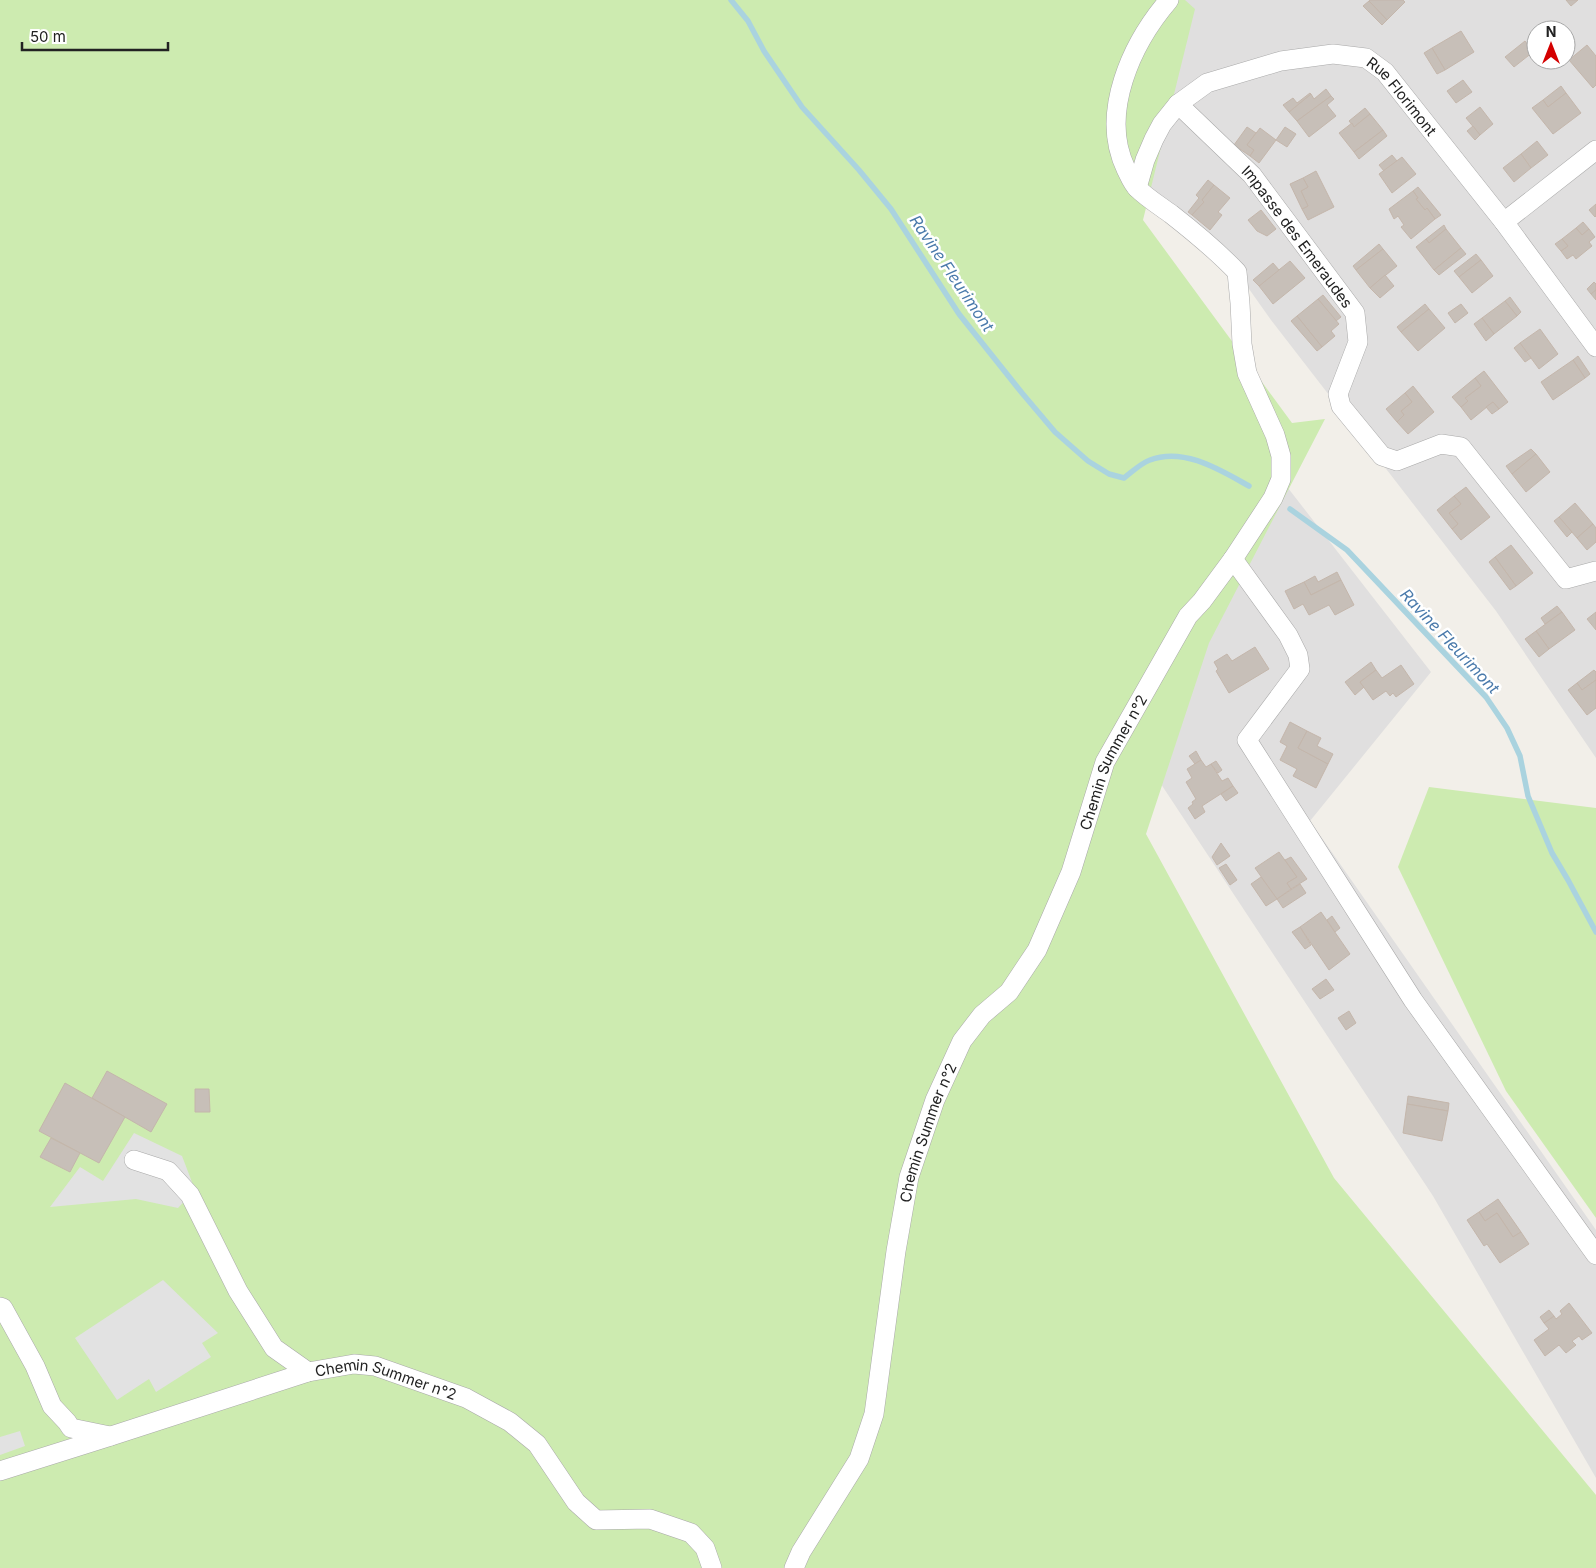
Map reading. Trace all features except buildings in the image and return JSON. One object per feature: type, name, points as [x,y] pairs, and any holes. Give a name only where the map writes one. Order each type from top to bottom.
[{"type":"street","name":"Chemin Summer n°2","points":[[794,1568],[801,1552],[859,1459],[874,1414],[896,1251],[910,1177],[935,1100],[962,1041],[982,1015],[1009,992],[1037,950],[1071,872],[1105,762],[1188,616],[1202,601],[1233,559],[1273,498],[1281,479],[1281,456],[1275,436],[1247,373],[1242,344],[1237,272],[1200,237],[1137,188],[1122,160],[1118,142],[1117,110],[1123,78],[1136,47],[1158,13],[1169,0]]},
{"type":"street","name":"Rue Florimont","points":[[1137,188],[1145,160],[1162,124],[1178,104],[1207,83],[1281,61],[1333,54],[1366,58],[1385,72],[1504,222],[1596,347]]},
{"type":"street","name":"Impasse des Emeraudes","points":[[1178,104],[1252,175],[1354,314],[1358,342],[1338,394],[1341,406],[1382,456],[1397,461],[1442,444],[1462,447],[1566,579],[1596,571]]},
{"type":"street","points":[[1504,222],[1596,150]]},
{"type":"street","points":[[1233,559],[1288,635],[1298,655],[1300,669],[1247,740],[1413,1000],[1596,1255]]},
{"type":"street","points":[[134,1160],[168,1171],[190,1195],[238,1291],[274,1348],[308,1372]]},
{"type":"street","points":[[0,1307],[3,1308],[35,1366],[52,1406],[71,1428],[112,1436]]},
{"type":"street","name":"Chemin Summer n°2","points":[[0,1471],[308,1372],[354,1364],[365,1364],[466,1398],[510,1422],[536,1444],[576,1502],[596,1520],[650,1519],[691,1533],[705,1548],[712,1568]]},
{"type":"shaded area","points":[[1169,0],[1596,0],[1596,758],[1496,611],[1271,320],[1237,272],[1129,175]]},
{"type":"shaded area","points":[[1281,479],[1431,672],[1310,821],[1596,1230],[1596,1478],[1433,1196],[1124,728]]},
{"type":"shaded area","points":[[134,1133],[182,1156],[195,1190],[178,1208],[136,1199],[50,1207],[80,1167],[103,1181]]},
{"type":"shaded area","points":[[163,1280],[218,1333],[202,1343],[211,1357],[156,1392],[149,1379],[117,1400],[75,1338]]},
{"type":"shaded area","points":[[20,1431],[25,1446],[0,1455],[0,1437]]},
{"type":"green space","points":[[0,0],[1185,0],[1195,9],[1143,220],[1292,423],[1325,419],[1209,643],[1146,834],[1334,1178],[1596,1495],[1596,1568],[0,1568]]},
{"type":"green space","points":[[1429,787],[1596,808],[1596,1218],[1506,1091],[1398,867]]},
{"type":"waterway","name":"Ravine Fleurimont","points":[[731,0],[748,21],[764,51],[802,107],[859,170],[891,209],[959,314],[1055,432],[1088,461],[1109,474],[1124,478],[1147,461],[1176,456],[1189,458],[1214,467],[1249,486]]},
{"type":"waterway","name":"Ravine Fleurimont","points":[[1290,509],[1347,550],[1486,697],[1507,728],[1520,756],[1528,796],[1552,853],[1596,932]]}]
